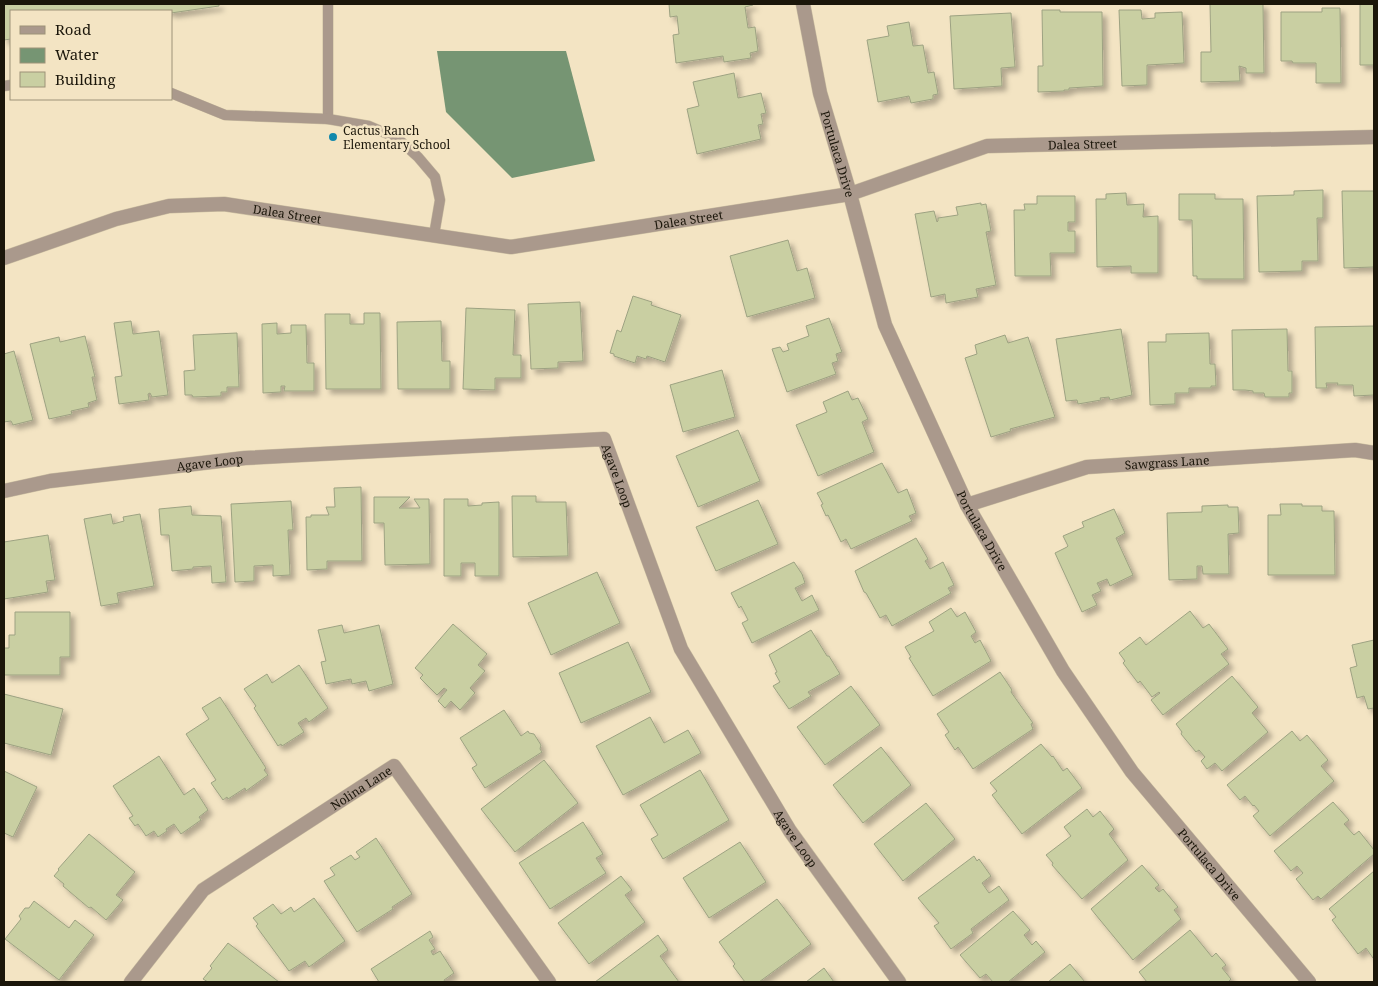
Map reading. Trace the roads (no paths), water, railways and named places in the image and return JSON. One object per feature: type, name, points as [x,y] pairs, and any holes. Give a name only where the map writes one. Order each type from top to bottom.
[{"type":"street","name":"Portulaca Drive","points":[[803,4],[820,93],[850,194],[885,325],[967,505],[1064,671],[1132,772],[1309,982]]},
{"type":"street","name":"Dalea Street","points":[[4,258],[116,218],[169,206],[224,204],[511,247],[850,194],[987,146],[1374,137]]},
{"type":"street","name":"Agave Loop","points":[[4,490],[50,481],[245,458],[604,439],[681,649],[790,831],[899,982]]},
{"type":"street","name":"Sawgrass Lane","points":[[967,505],[1086,467],[1355,450],[1374,453]]},
{"type":"street","name":"Nolina Lane","points":[[131,982],[203,890],[394,766],[549,982]]},
{"type":"lane","points":[[328,4],[328,119]]},
{"type":"lane","points":[[172,93],[225,115],[328,119],[369,126],[397,138],[418,157],[435,177],[440,200],[434,235]]},
{"type":"water","points":[[437,51],[566,51],[595,161],[512,178],[446,112]]},
{"type":"place","name":"Cactus Ranch Elementary School","points":[[333,137]]}]
